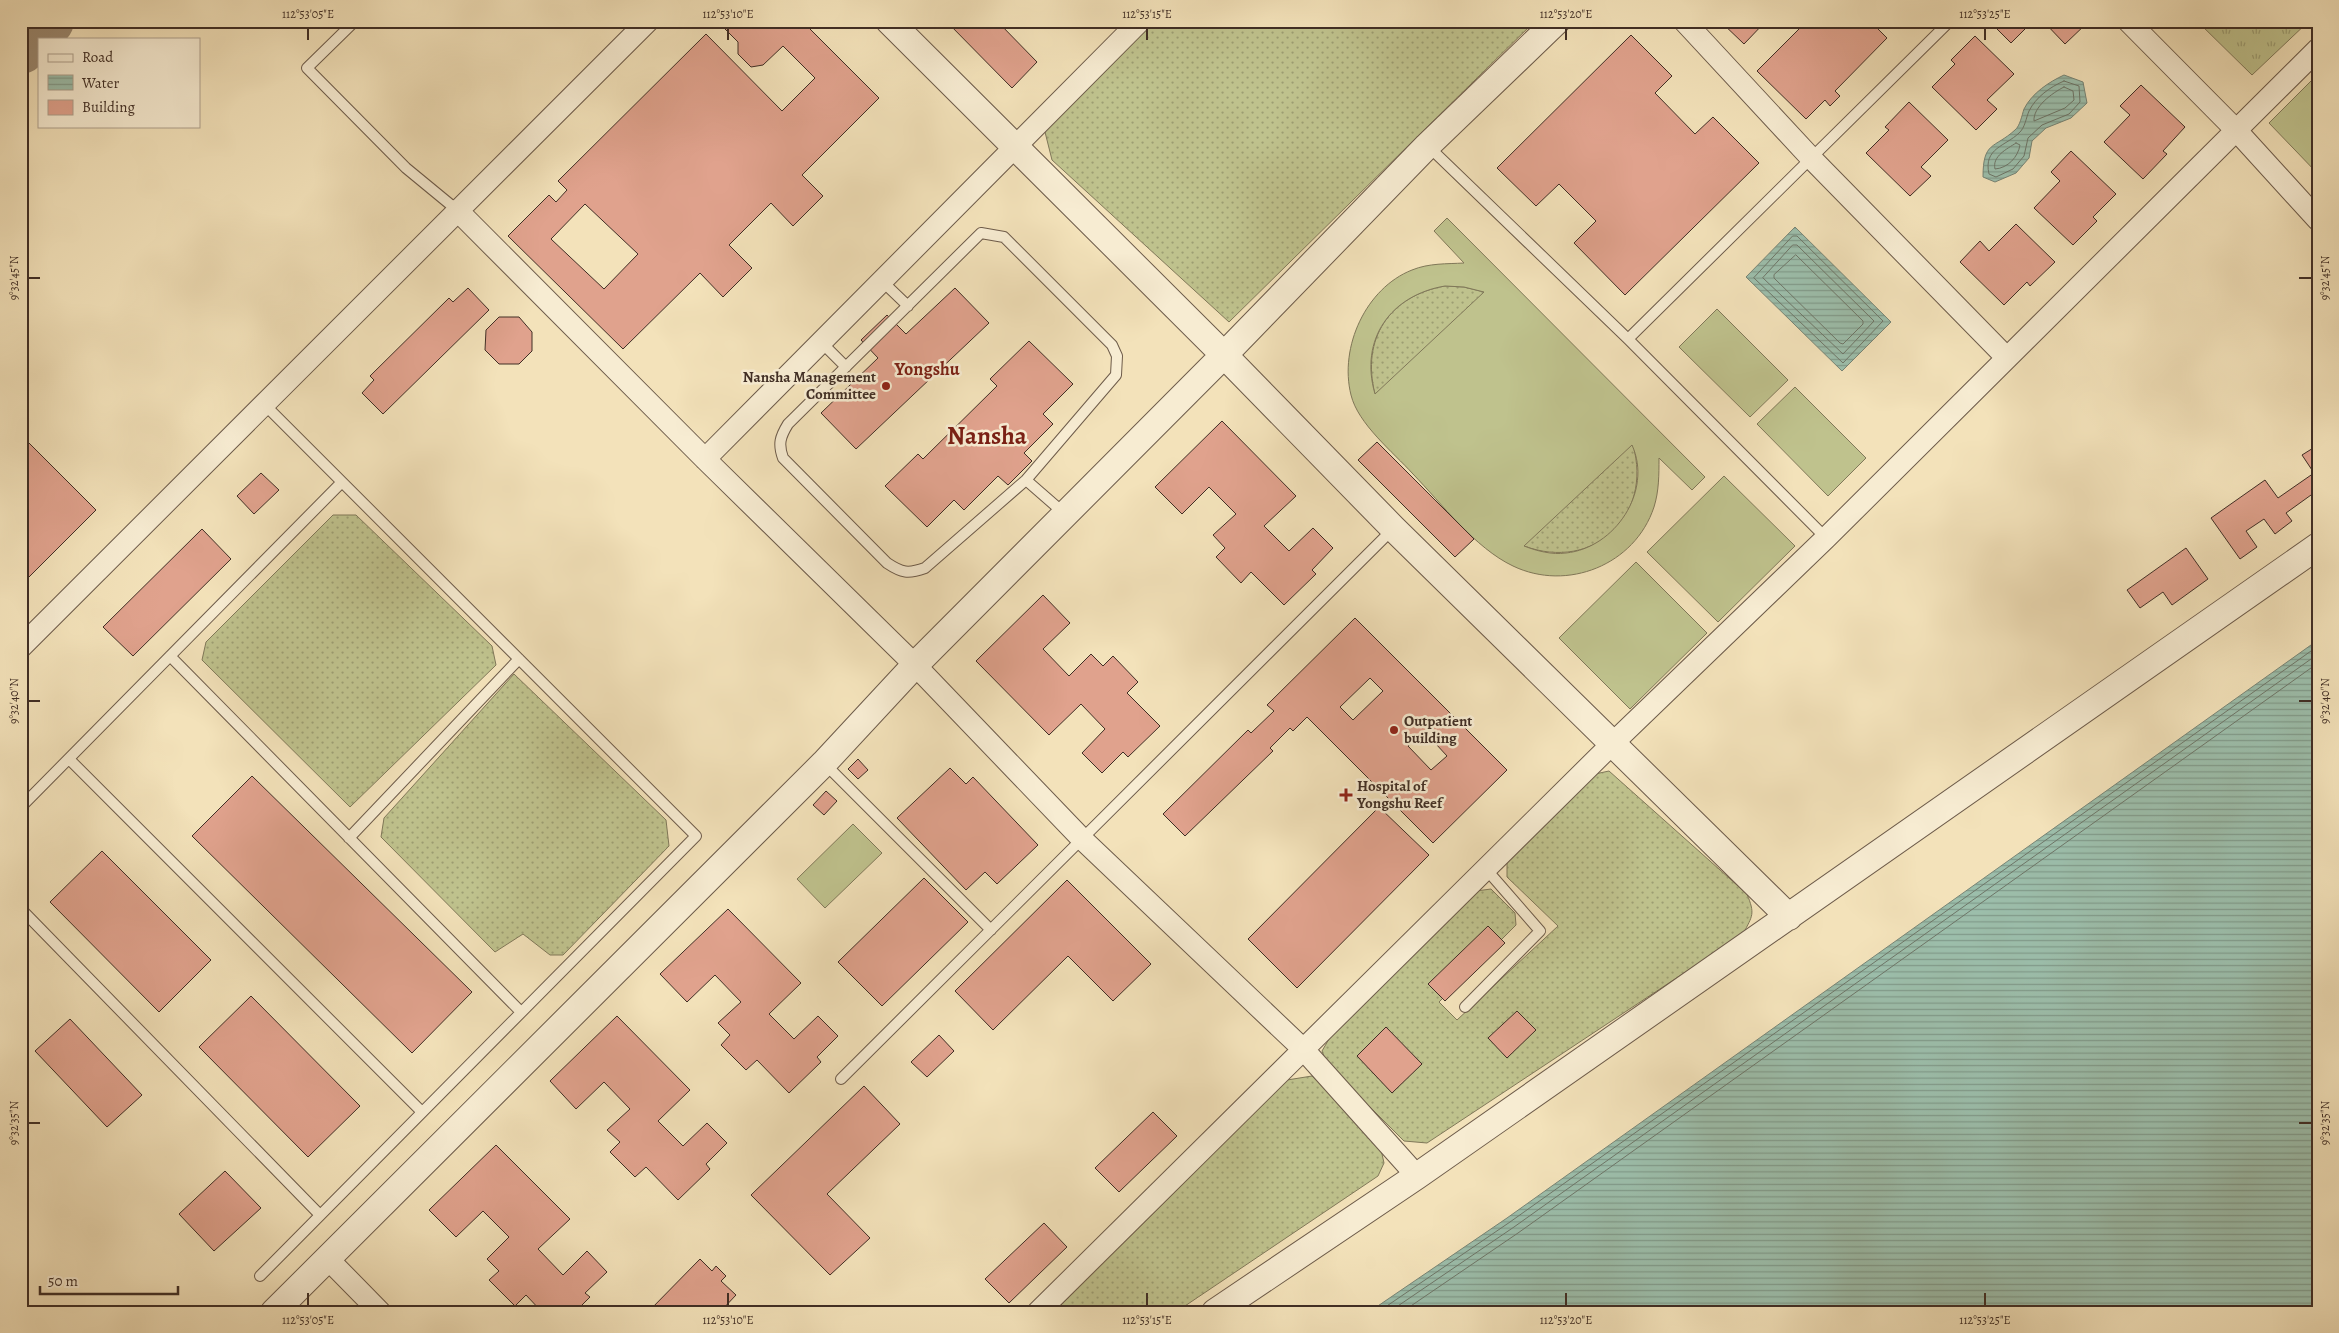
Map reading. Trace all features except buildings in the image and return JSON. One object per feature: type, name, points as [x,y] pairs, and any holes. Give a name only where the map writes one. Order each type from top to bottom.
[{"type":"street","points":[[21,647],[648,21]]},
{"type":"street","points":[[888,21],[1224,356],[1393,528],[1789,917]]},
{"type":"street","points":[[705,459],[1140,21]]},
{"type":"street","points":[[274,1312],[824,763],[915,665],[1224,356],[1427,146],[1557,21]]},
{"type":"street","points":[[1684,21],[1811,158],[2008,358]]},
{"type":"street","points":[[2128,21],[2236,130],[2318,220]]},
{"type":"street","points":[[1038,1312],[1612,744],[1826,538],[2318,49]]},
{"type":"street","points":[[457,210],[705,459],[915,665],[1082,839],[1304,1050],[1418,1176]]},
{"type":"street","points":[[1215,1312],[1418,1176],[2318,546]]},
{"type":"street","points":[[327,1258],[380,1312]]},
{"type":"lane","points":[[355,21],[308,68],[406,168],[457,210]]},
{"type":"lane","points":[[1628,339],[1950,21]]},
{"type":"lane","points":[[1427,146],[1628,339],[1826,538]]},
{"type":"lane","points":[[981,233],[992,234],[1004,237],[1112,345],[1117,356],[1116,375],[1026,480],[925,568],[911,573],[892,567],[783,458],[779,446],[781,435],[788,424],[908,306],[981,233]]},
{"type":"lane","points":[[882,281],[908,306]]},
{"type":"lane","points":[[821,342],[846,367]]},
{"type":"lane","points":[[260,1276],[696,836],[264,404]]},
{"type":"lane","points":[[1026,480],[1065,514]]},
{"type":"lane","points":[[21,807],[342,482]]},
{"type":"lane","points":[[841,1079],[1393,528]]},
{"type":"lane","points":[[170,656],[521,1012]]},
{"type":"lane","points":[[349,838],[519,659]]},
{"type":"lane","points":[[69,759],[422,1112]]},
{"type":"lane","points":[[824,763],[991,930]]},
{"type":"lane","points":[[1465,1007],[1540,931],[1486,869]]},
{"type":"lane","points":[[21,910],[320,1215]]},
{"type":"green space","points":[[1151,21],[1535,21],[1229,322],[1052,160],[1044,128]]},
{"type":"green space","points":[[2197,21],[2309,21],[2252,75]]},
{"type":"green space","points":[[2318,74],[2318,174],[2269,123]]},
{"type":"green space","points":[[1447,218],[1705,477],[1692,490],[1659,458],[1656,501],[1645,527],[1632,544],[1615,558],[1597,568],[1576,574],[1555,576],[1534,573],[1513,566],[1499,558],[1472,537],[1447,512],[1368,427],[1355,406],[1348,377],[1349,358],[1353,339],[1369,305],[1381,290],[1412,270],[1431,265],[1464,263],[1434,231]],"holes":[[[1445,286],[1464,287],[1484,292],[1375,394],[1371,374],[1372,355],[1376,338],[1384,323],[1395,310],[1409,299],[1426,291]],[[1632,445],[1637,463],[1637,481],[1633,498],[1625,514],[1614,529],[1584,549],[1566,553],[1545,552],[1524,546]]]},
{"type":"green space","points":[[1445,286],[1464,287],[1484,292],[1633,445],[1637,471],[1634,494],[1626,515],[1612,532],[1595,544],[1573,551],[1550,552],[1524,546],[1375,394],[1372,355],[1376,338],[1384,323],[1408,299],[1425,291]]},
{"type":"green space","points":[[1717,309],[1788,380],[1750,417],[1679,347]]},
{"type":"green space","points":[[1795,387],[1866,458],[1828,496],[1757,424]]},
{"type":"green space","points":[[1724,476],[1795,546],[1718,622],[1647,552]]},
{"type":"green space","points":[[333,515],[356,515],[492,646],[496,665],[350,807],[202,660],[206,642]]},
{"type":"green space","points":[[1636,562],[1707,633],[1630,709],[1559,638]]},
{"type":"green space","points":[[514,674],[666,820],[669,846],[563,955],[550,955],[523,934],[495,952],[381,837],[384,818]]},
{"type":"green space","points":[[1609,771],[1747,894],[1752,914],[1743,934],[1427,1143],[1404,1141],[1327,1064],[1322,1051],[1329,1039],[1476,891],[1491,889],[1515,913],[1516,925],[1439,1002],[1457,1020],[1558,926],[1507,877],[1507,862],[1595,774]]},
{"type":"green space","points":[[853,824],[882,853],[825,908],[797,879]]},
{"type":"green space","points":[[1312,1076],[1380,1145],[1384,1163],[1378,1176],[1176,1312],[1054,1312],[1287,1080]]},
{"type":"water","points":[[2064,75],[2083,82],[2087,103],[2071,118],[2046,128],[2032,141],[2029,158],[2016,173],[1995,182],[1983,177],[1985,157],[1991,147],[2017,128],[2027,103],[2036,93]]},
{"type":"water","points":[[1795,227],[1891,322],[1842,371],[1746,277]]},
{"type":"water","points":[[2318,640],[2318,1312],[1369,1312],[1507,1218]]},
{"type":"taxiway","points":[[21,49],[49,21]]},
{"type":"place","name":"Nansha Management Committee","points":[[886,386]]},
{"type":"place","name":"Outpatient building","points":[[1394,730]]},
{"type":"place","name":"Hospital of Yongshu Reef","points":[[1346,795]]},
{"type":"district","name":"Yongshu","points":[[927,369]]},
{"type":"district","name":"Nansha","points":[[987,436]]}]
